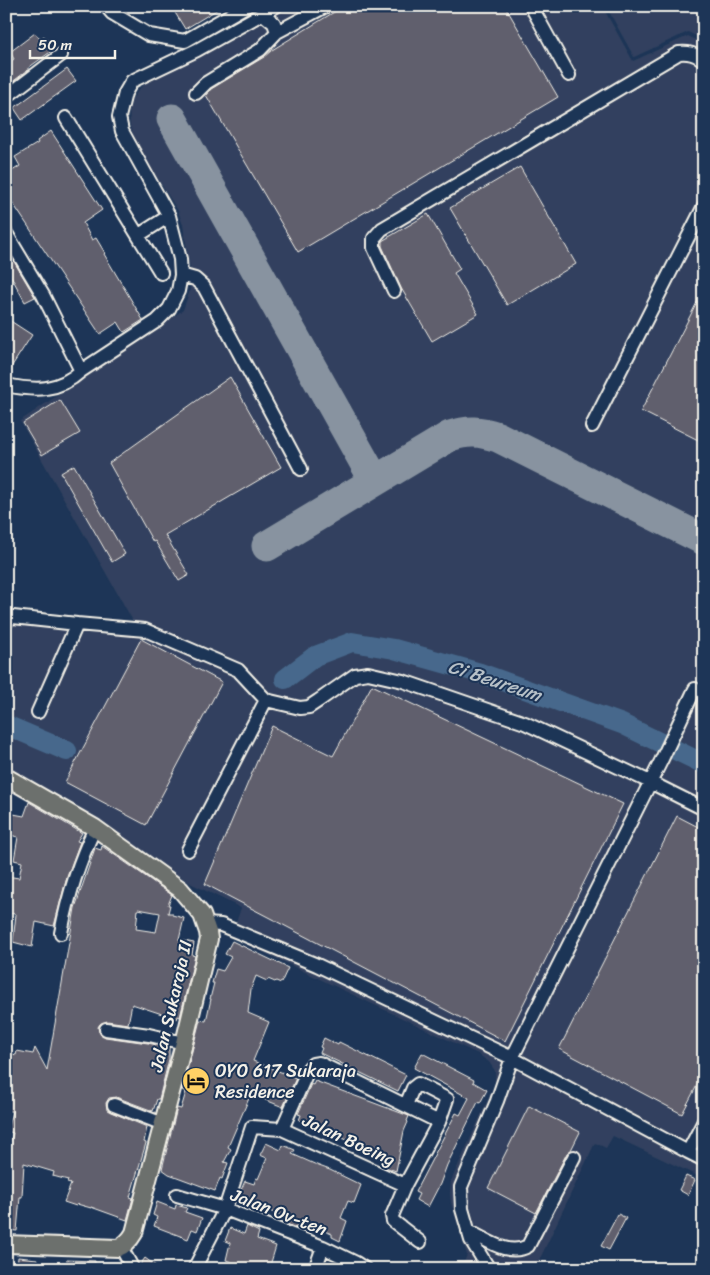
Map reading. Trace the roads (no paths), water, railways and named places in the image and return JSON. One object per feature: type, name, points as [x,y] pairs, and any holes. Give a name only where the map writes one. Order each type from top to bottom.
[{"type":"main road","name":"Jalan Sukaraja II","points":[[7,781],[95,828],[180,888],[202,915],[208,932],[207,947],[184,1043],[134,1233],[126,1244],[121,1247]]},
{"type":"main road","points":[[6,1244],[121,1247]]},
{"type":"street","points":[[106,6],[112,13],[149,35],[185,41],[246,6]]},
{"type":"street","points":[[6,385],[29,390],[45,389],[72,380],[81,371],[156,321],[169,309],[178,291],[181,275],[180,259],[169,216],[122,132],[119,117],[124,93],[132,82],[144,75],[197,50],[276,6]]},
{"type":"street","points":[[196,93],[206,83],[260,50],[277,32],[326,6]]},
{"type":"street","points":[[531,6],[569,75]]},
{"type":"street","points":[[263,14],[274,23],[277,32]]},
{"type":"street","points":[[394,291],[374,248],[374,238],[382,229],[679,53],[694,54],[704,60]]},
{"type":"street","points":[[6,97],[61,55]]},
{"type":"street","points":[[66,118],[162,273]]},
{"type":"street","points":[[592,426],[704,206]]},
{"type":"street","points":[[139,235],[169,216]]},
{"type":"street","points":[[6,233],[43,295],[81,371]]},
{"type":"street","points":[[181,275],[195,278],[204,287],[301,469]]},
{"type":"street","points":[[6,623],[8,618],[13,617],[145,630],[238,670],[266,700],[300,708],[309,707],[349,678],[368,673],[403,681],[525,723],[704,809]]},
{"type":"street","points":[[38,712],[77,624]]},
{"type":"street","points":[[489,1269],[471,1240],[462,1209],[461,1188],[498,1101],[512,1058],[693,695]]},
{"type":"street","points":[[188,850],[266,700]]},
{"type":"street","points":[[61,933],[77,869],[95,828]]},
{"type":"street","points":[[206,924],[221,925],[317,965],[512,1058],[704,1160]]},
{"type":"street","points":[[106,1029],[149,1034],[184,1043]]},
{"type":"street","points":[[282,1129],[309,1068],[313,1064],[318,1063],[440,1122]]},
{"type":"street","points":[[406,1105],[412,1088],[418,1084],[447,1099],[440,1122],[405,1185],[393,1212],[393,1221],[420,1242]]},
{"type":"street","points":[[114,1105],[163,1124]]},
{"type":"street","points":[[688,1152],[704,1121]]},
{"type":"street","name":"Jalan Boeing","points":[[194,1269],[225,1209],[252,1127],[282,1129],[405,1185]]},
{"type":"street","points":[[468,1231],[507,1250],[519,1251],[528,1246],[574,1157]]},
{"type":"street","name":"Jalan Ov-ten","points":[[178,1195],[225,1209],[323,1247],[365,1269]]},
{"type":"street","points":[[121,1247],[132,1269]]},
{"type":"street","points":[[315,1269],[323,1247]]},
{"type":"waterway","name":"Ci Beureum","points":[[285,679],[315,656],[352,642],[394,649],[480,673],[622,724],[704,764]]},
{"type":"waterway","name":"Ci Beureum","points":[[6,725],[67,751]]},
{"type":"place","name":"OYO 617 Sukaraja Residence","points":[[196,1081]]}]
